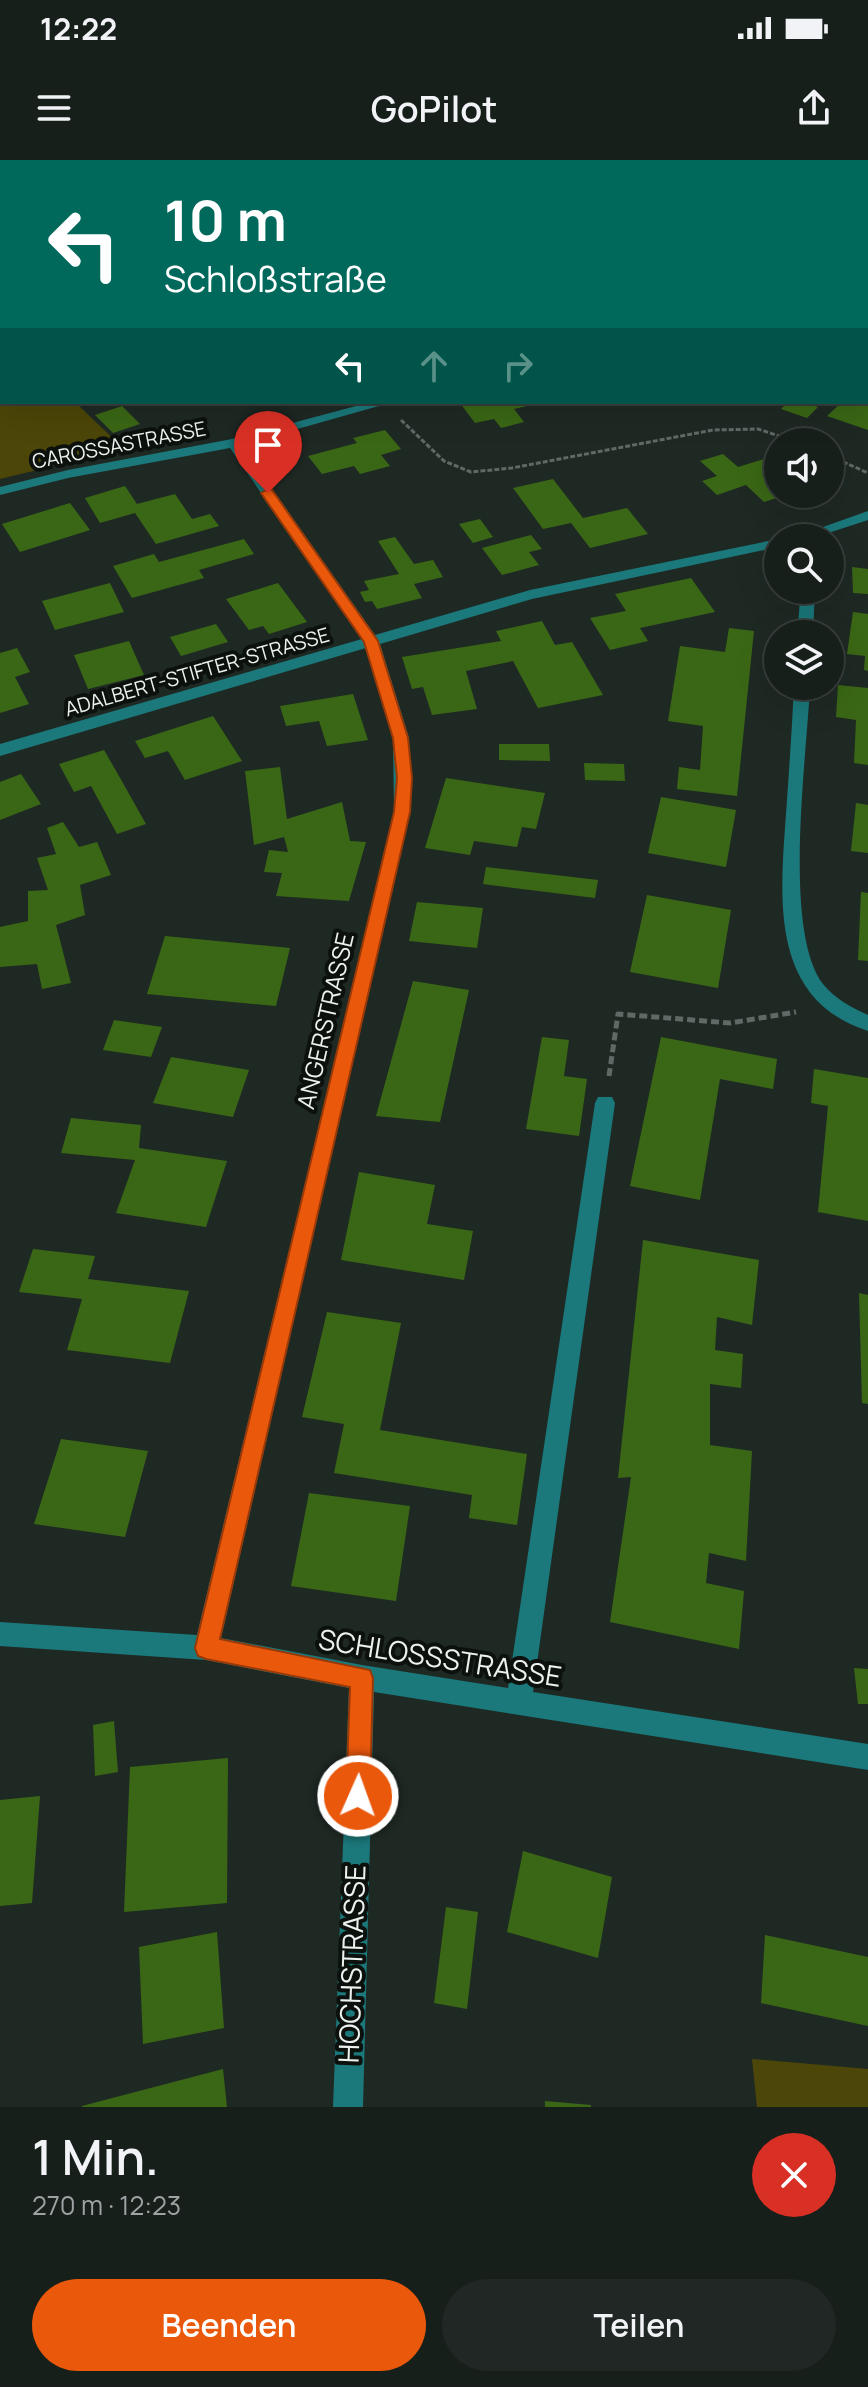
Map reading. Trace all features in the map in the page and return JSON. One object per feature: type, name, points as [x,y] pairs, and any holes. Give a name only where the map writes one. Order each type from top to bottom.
[{"type":"street","name":"CAROSSASTRASSE","points":[[0,491],[68,474],[233,443],[378,404]]},
{"type":"street","name":"ANGERSTRASSE","points":[[206,1648],[402,812],[404,778],[401,738],[371,641],[233,443]]},
{"type":"street","points":[[841,524],[868,515]]},
{"type":"street","name":"ADALBERT-STIFTER-STRASSE","points":[[0,750],[530,595],[764,546]]},
{"type":"street","points":[[801,700],[790,917],[795,945],[818,993],[839,1011],[868,1024]]},
{"type":"street","points":[[519,1702],[605,1103]]},
{"type":"street","name":"SCHLOSSSTRASSE","points":[[0,1634],[206,1648],[362,1678],[868,1757]]},
{"type":"street","name":"HOCHSTRASSE","points":[[348,2107],[362,1678]]},
{"type":"path","points":[[387,404],[444,461],[471,472],[512,468],[713,430],[764,431]]},
{"type":"path","points":[[844,462],[868,473]]},
{"type":"path","points":[[605,1103],[618,1014],[712,1024],[766,1021],[797,1011],[818,993]]},
{"type":"shaded area","points":[[77,404],[124,449],[0,479],[0,406]]},
{"type":"shaded area","points":[[752,2059],[868,2069],[868,2107],[757,2107]]},
{"type":"building","points":[[461,404],[535,404],[514,409],[524,422],[501,428],[494,419],[475,423]]},
{"type":"building","points":[[782,404],[818,407],[807,418],[781,409],[785,405]]},
{"type":"building","points":[[840,404],[868,406],[868,430],[827,416]]},
{"type":"building","points":[[122,406],[140,424],[113,433],[95,415]]},
{"type":"building","points":[[385,430],[401,449],[381,455],[390,466],[360,474],[354,466],[322,474],[308,456],[357,443],[353,438]]},
{"type":"building","points":[[723,454],[738,467],[764,459],[764,502],[746,485],[717,495],[702,481],[717,476],[700,461]]},
{"type":"building","points":[[553,479],[583,518],[627,508],[648,534],[590,548],[571,523],[543,529],[513,488]]},
{"type":"building","points":[[125,486],[137,504],[175,494],[192,519],[210,514],[219,526],[156,544],[135,513],[100,523],[85,498]]},
{"type":"building","points":[[70,503],[90,530],[20,552],[2,524]]},
{"type":"building","points":[[480,519],[493,537],[473,543],[459,524]]},
{"type":"building","points":[[531,535],[542,549],[529,552],[539,565],[502,575],[482,548]]},
{"type":"building","points":[[395,537],[414,564],[433,560],[443,577],[414,584],[422,598],[377,609],[372,601],[365,602],[360,592],[369,590],[364,581],[399,574],[378,541]]},
{"type":"building","points":[[244,539],[254,554],[199,570],[204,578],[132,598],[113,566],[154,554],[159,562]]},
{"type":"building","points":[[852,567],[868,569],[868,594],[853,593]]},
{"type":"building","points":[[691,578],[715,612],[640,628],[648,641],[610,650],[590,618],[626,611],[615,594]]},
{"type":"building","points":[[110,583],[124,612],[55,630],[42,601]]},
{"type":"building","points":[[278,583],[307,622],[269,634],[263,626],[249,630],[226,599]]},
{"type":"building","points":[[853,612],[868,614],[868,671],[864,670],[865,656],[847,654]]},
{"type":"building","points":[[542,621],[555,645],[572,642],[603,695],[538,708],[513,661],[466,671],[477,709],[432,715],[423,687],[412,689],[402,657],[501,641],[496,631]]},
{"type":"building","points":[[216,624],[228,642],[181,656],[170,637]]},
{"type":"building","points":[[729,628],[754,631],[737,796],[677,789],[679,767],[700,770],[703,726],[668,721],[680,646],[725,652]]},
{"type":"building","points":[[129,641],[144,675],[88,689],[74,655]]},
{"type":"building","points":[[17,648],[30,672],[15,677],[29,704],[0,713],[0,653]]},
{"type":"building","points":[[844,686],[868,688],[868,765],[854,763],[856,720],[836,717],[837,700],[844,700]]},
{"type":"building","points":[[353,694],[368,740],[327,746],[319,721],[286,726],[280,706]]},
{"type":"building","points":[[213,716],[242,761],[185,780],[168,751],[145,758],[135,741]]},
{"type":"building","points":[[499,744],[549,744],[550,761],[499,760]]},
{"type":"building","points":[[104,750],[146,824],[117,834],[91,786],[74,792],[59,764]]},
{"type":"building","points":[[584,763],[624,764],[625,781],[585,780]]},
{"type":"building","points":[[280,767],[287,819],[342,802],[350,841],[366,842],[349,901],[276,896],[282,873],[264,872],[269,850],[288,852],[284,837],[254,845],[245,771]]},
{"type":"building","points":[[21,774],[41,804],[0,820],[0,782]]},
{"type":"building","points":[[446,778],[545,793],[536,829],[522,827],[517,847],[474,841],[470,855],[425,848]]},
{"type":"building","points":[[661,797],[736,810],[726,867],[648,853]]},
{"type":"building","points":[[856,803],[868,805],[868,853],[851,851]]},
{"type":"building","points":[[63,822],[79,847],[97,842],[111,875],[80,885],[85,915],[56,925],[71,983],[42,989],[37,964],[0,967],[0,927],[28,921],[28,891],[48,890],[37,858],[56,854],[47,828]]},
{"type":"building","points":[[486,867],[598,880],[595,898],[483,884]]},
{"type":"building","points":[[861,892],[868,893],[868,961],[858,960]]},
{"type":"building","points":[[647,895],[731,910],[718,988],[630,972]]},
{"type":"building","points":[[417,902],[483,908],[477,948],[409,941]]},
{"type":"building","points":[[165,936],[290,948],[276,1006],[147,994]]},
{"type":"building","points":[[413,981],[469,990],[440,1122],[376,1116]]},
{"type":"building","points":[[114,1020],[162,1027],[151,1057],[103,1050]]},
{"type":"building","points":[[542,1037],[569,1040],[564,1076],[587,1079],[579,1136],[526,1129]]},
{"type":"building","points":[[661,1037],[777,1059],[773,1089],[720,1079],[700,1200],[630,1186]]},
{"type":"building","points":[[171,1057],[249,1070],[233,1117],[153,1103]]},
{"type":"building","points":[[814,1069],[868,1078],[868,1221],[818,1212],[828,1106],[811,1103]]},
{"type":"building","points":[[71,1118],[141,1125],[139,1148],[227,1161],[206,1227],[116,1213],[135,1160],[61,1153]]},
{"type":"building","points":[[359,1172],[435,1185],[427,1224],[473,1231],[464,1280],[341,1260]]},
{"type":"building","points":[[643,1240],[759,1260],[752,1325],[717,1317],[715,1350],[743,1354],[741,1388],[710,1384],[710,1445],[752,1451],[746,1561],[709,1553],[706,1583],[744,1591],[739,1649],[610,1622],[631,1477],[618,1478]]},
{"type":"building","points":[[33,1249],[95,1256],[88,1279],[189,1291],[170,1363],[67,1350],[82,1299],[19,1292]]},
{"type":"building","points":[[859,1293],[868,1295],[868,1404],[862,1403]]},
{"type":"building","points":[[327,1312],[401,1323],[380,1430],[527,1454],[517,1525],[469,1518],[472,1495],[334,1473],[344,1424],[302,1417]]},
{"type":"building","points":[[61,1439],[148,1451],[125,1537],[34,1524]]},
{"type":"building","points":[[309,1493],[410,1506],[396,1601],[291,1586]]},
{"type":"building","points":[[854,1668],[868,1669],[868,1704],[858,1704]]},
{"type":"building","points":[[114,1721],[118,1772],[95,1776],[93,1725]]},
{"type":"building","points":[[228,1758],[227,1903],[124,1912],[130,1767]]},
{"type":"building","points":[[40,1796],[32,1903],[0,1906],[0,1800]]},
{"type":"building","points":[[523,1851],[612,1877],[598,1958],[507,1932]]},
{"type":"building","points":[[446,1907],[478,1912],[467,2009],[434,2003]]},
{"type":"building","points":[[217,1932],[224,2028],[143,2044],[139,1947]]},
{"type":"building","points":[[765,1935],[868,1957],[868,2026],[761,2003]]},
{"type":"building","points":[[223,2069],[227,2107],[82,2107],[82,2106]]},
{"type":"building","points":[[545,2101],[591,2105],[591,2107],[545,2107]]},
{"type":"route","points":[[268,493],[371,641],[401,738],[404,778],[402,812],[206,1648],[362,1678],[358,1796]]}]
